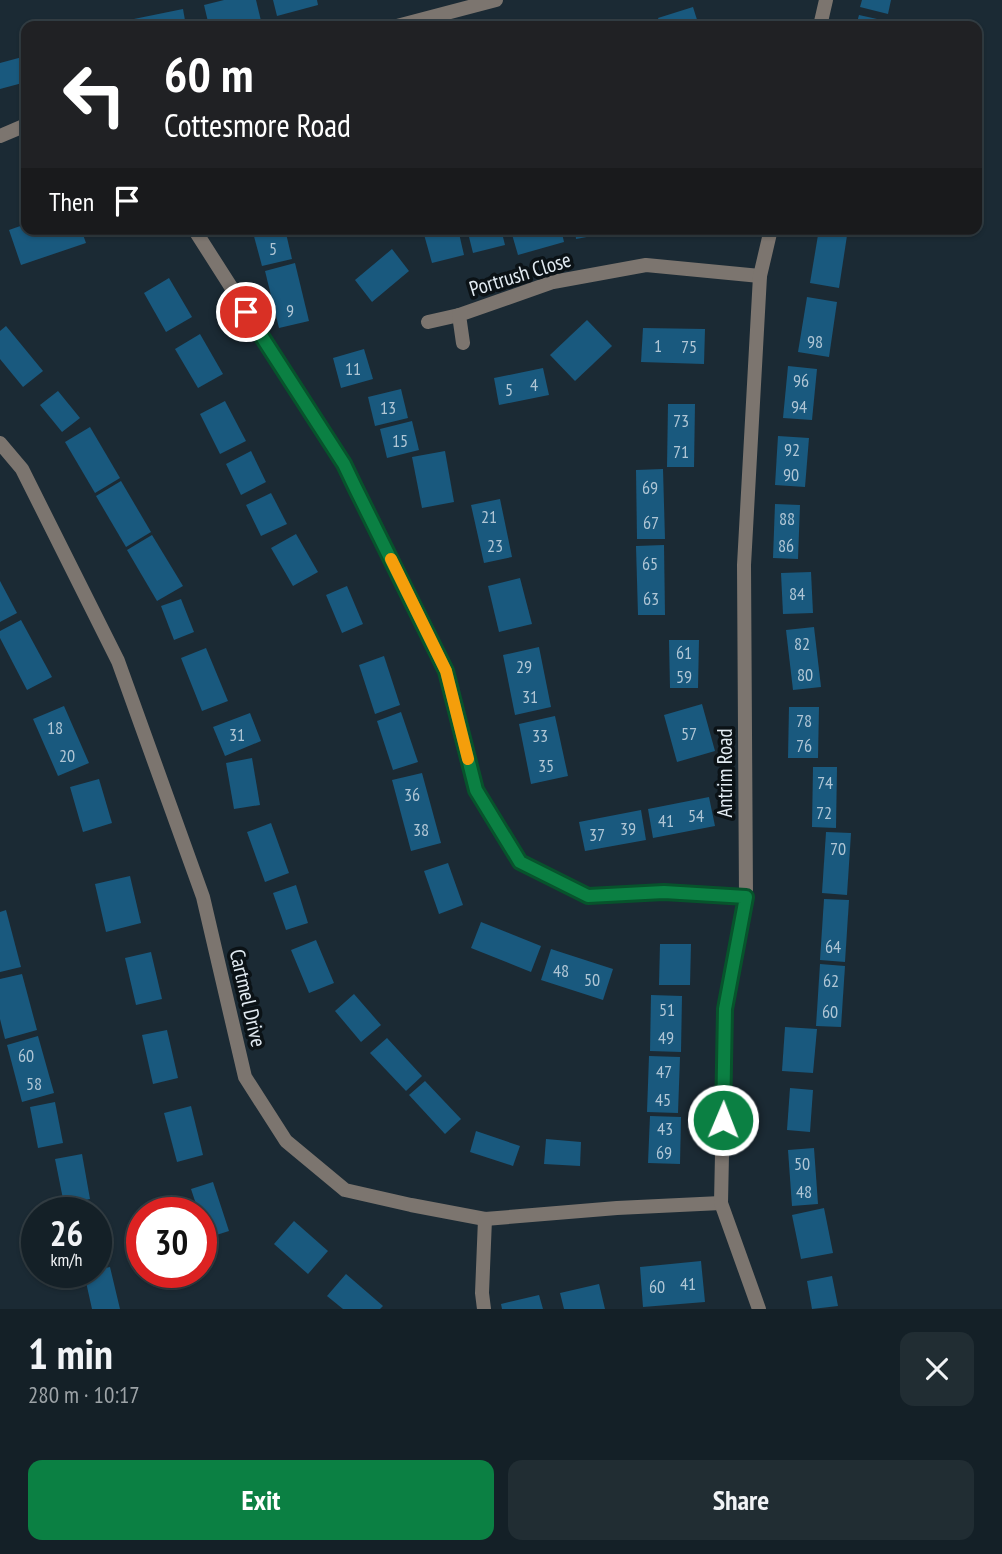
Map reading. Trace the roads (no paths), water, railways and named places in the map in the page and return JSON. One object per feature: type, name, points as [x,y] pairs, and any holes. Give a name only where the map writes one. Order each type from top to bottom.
[{"type":"street","points":[[416,21],[496,0]]},
{"type":"street","points":[[821,21],[826,0]]},
{"type":"street","points":[[0,136],[21,127]]},
{"type":"street","points":[[198,235],[344,464],[446,671],[476,790],[520,862],[588,896],[664,892],[746,897]]},
{"type":"street","name":"Antrim Road","points":[[759,1309],[721,1203],[725,1009],[746,897],[744,565],[760,276],[770,235]]},
{"type":"street","name":"Portrush Close","points":[[428,322],[459,315],[553,282],[646,265],[760,276]]},
{"type":"street","name":"Portrush Close","points":[[459,315],[463,343]]},
{"type":"street","name":"Cartmel Drive","points":[[0,443],[22,469],[118,662],[203,897],[245,1077],[286,1141],[345,1190],[485,1219],[721,1203]]},
{"type":"street","points":[[484,1309],[482,1293],[485,1219]]}]
